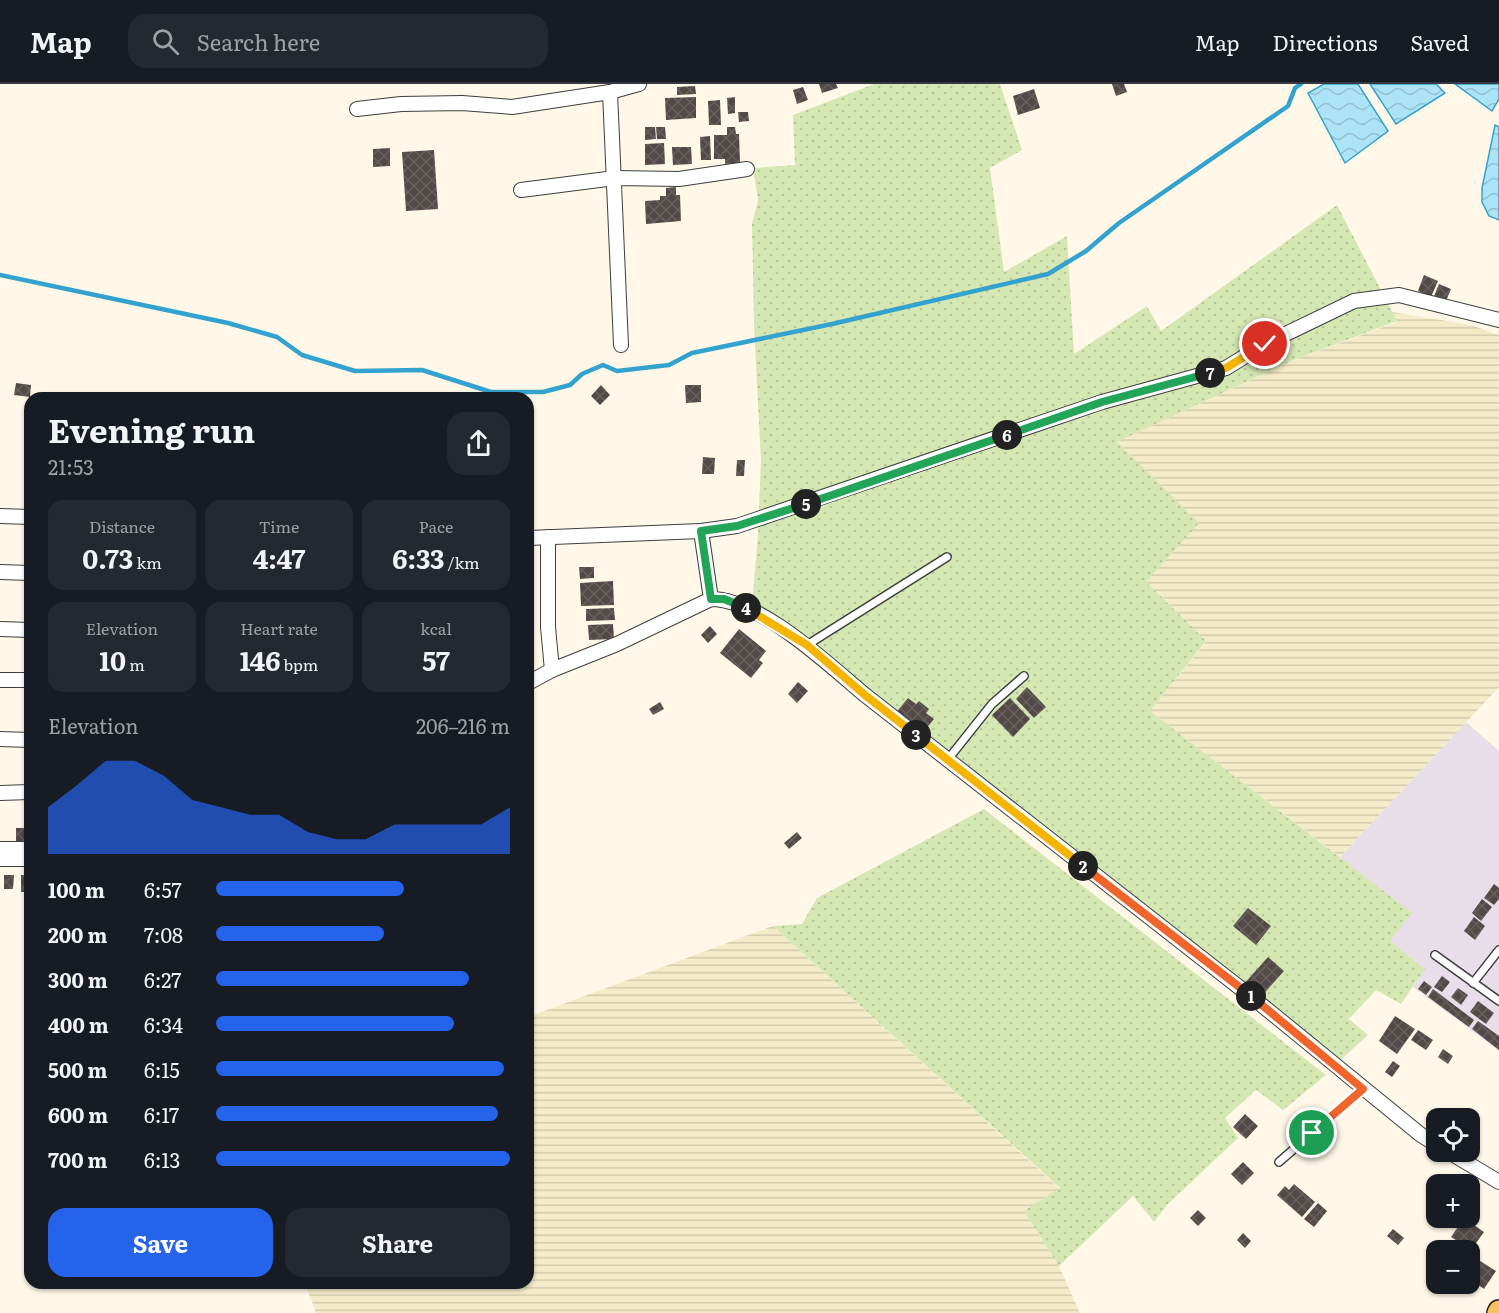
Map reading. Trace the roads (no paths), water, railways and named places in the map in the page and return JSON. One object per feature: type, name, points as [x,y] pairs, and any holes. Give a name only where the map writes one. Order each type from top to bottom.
[{"type":"street","points":[[357,109],[401,104],[462,103],[512,107],[610,92],[639,84]]},
{"type":"street","points":[[610,92],[621,345]]},
{"type":"street","points":[[520,190],[615,178],[679,179],[747,169]]},
{"type":"street","points":[[534,538],[701,531],[737,526],[1102,402],[1226,368],[1265,344],[1354,301],[1399,295],[1499,320]]},
{"type":"street","points":[[0,516],[24,517]]},
{"type":"street","points":[[701,531],[711,599]]},
{"type":"street","points":[[548,537],[548,627],[552,670]]},
{"type":"street","points":[[0,572],[24,573]]},
{"type":"street","points":[[534,680],[552,670],[617,644],[711,599],[724,599],[740,604],[807,645],[865,695],[949,758],[999,800],[1258,1002],[1426,1138]]},
{"type":"street","points":[[0,629],[24,630]]},
{"type":"street","points":[[0,680],[24,680]]},
{"type":"street","points":[[0,739],[24,740]]},
{"type":"street","points":[[0,793],[24,792]]},
{"type":"street","points":[[0,849],[24,849]]},
{"type":"street","points":[[0,859],[24,859]]},
{"type":"street","points":[[1466,1162],[1499,1182]]},
{"type":"lane","points":[[807,645],[947,557]]},
{"type":"lane","points":[[949,758],[992,704],[1024,676]]},
{"type":"lane","points":[[1473,982],[1499,950]]},
{"type":"lane","points":[[1435,955],[1499,1001]]},
{"type":"lane","points":[[1279,1162],[1363,1089]]},
{"type":"water","points":[[1324,84],[1358,84],[1388,131],[1345,163],[1308,93]]},
{"type":"water","points":[[1370,84],[1436,84],[1445,93],[1396,124]]},
{"type":"water","points":[[1455,84],[1499,84],[1499,99],[1492,111]]},
{"type":"water","points":[[1495,125],[1499,127],[1499,220],[1489,216],[1482,202],[1482,188]]},
{"type":"waterway","points":[[0,275],[228,323],[277,337],[302,355],[355,371],[422,370],[491,392],[543,392],[570,385],[582,374],[603,365],[617,371],[669,365],[692,353],[832,324],[1048,274],[1086,251],[1119,223],[1288,106],[1295,88],[1301,84]]}]
